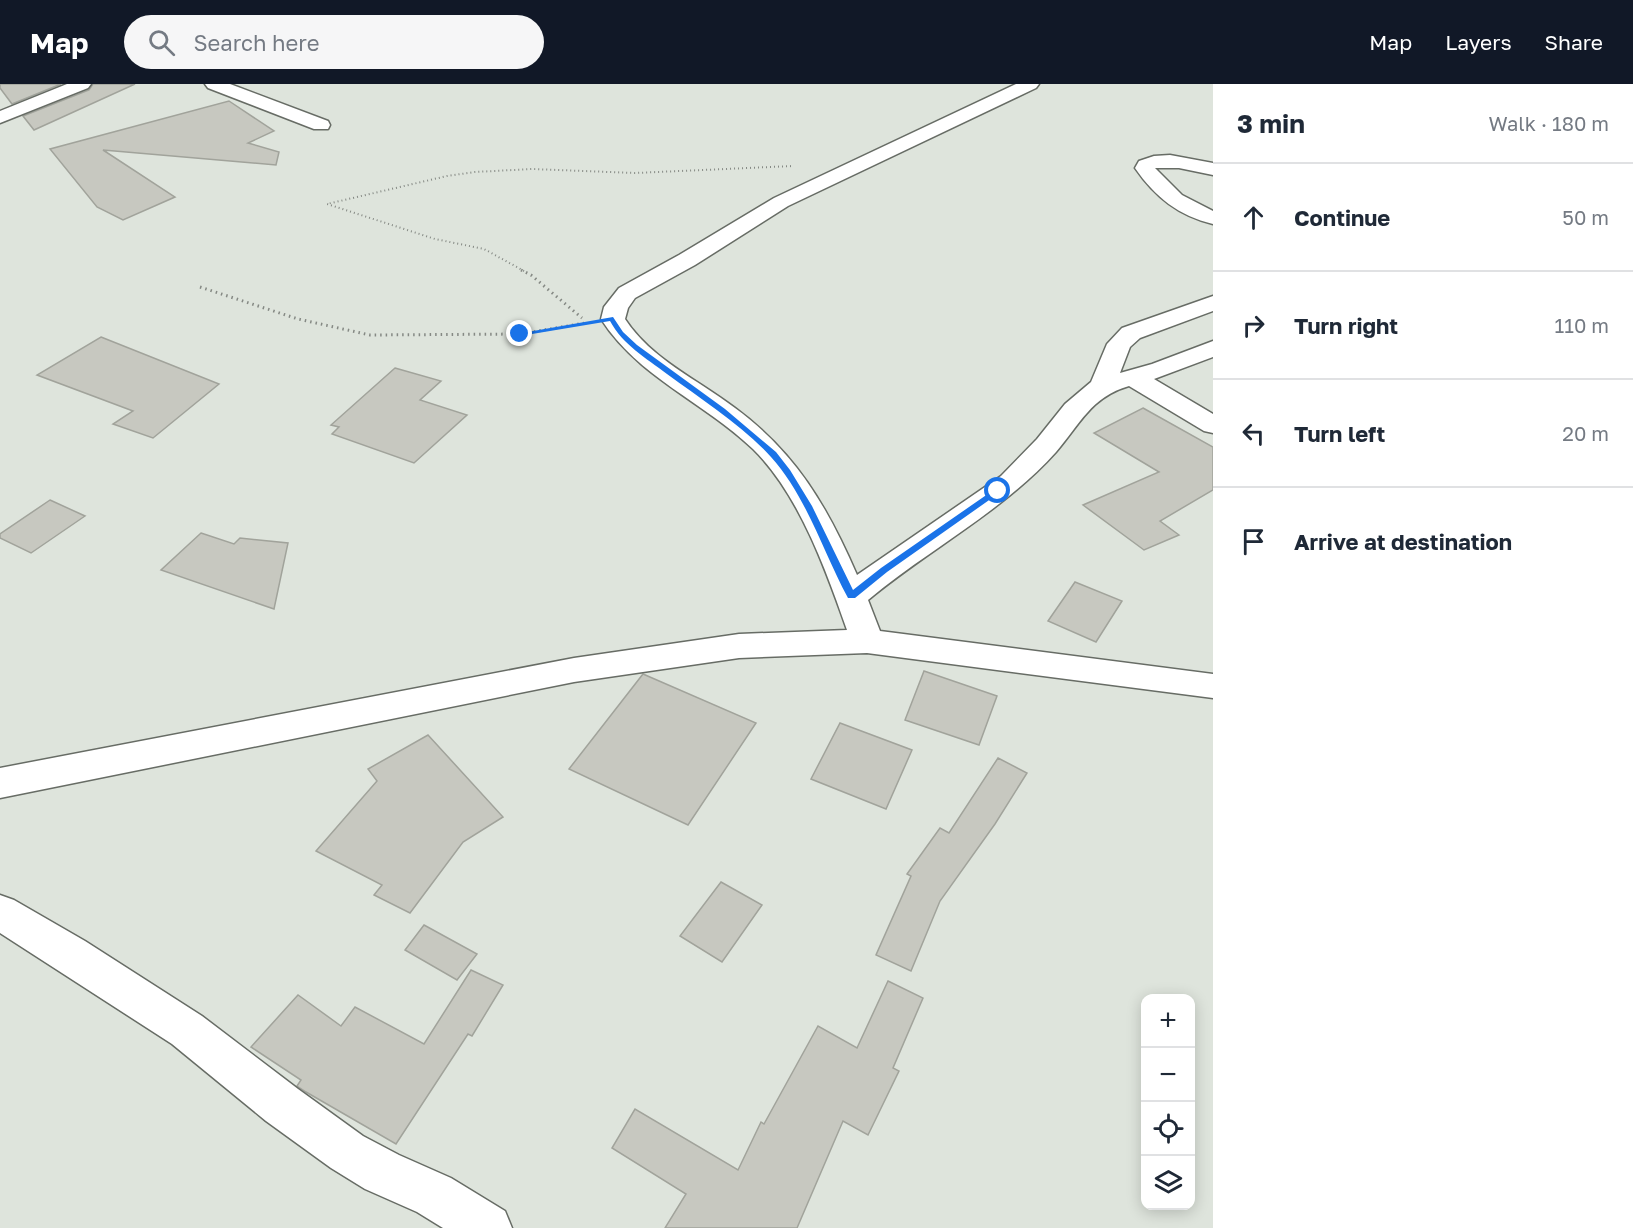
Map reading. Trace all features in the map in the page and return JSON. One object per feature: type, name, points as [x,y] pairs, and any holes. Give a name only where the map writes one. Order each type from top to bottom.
[{"type":"street","points":[[0,118],[82,84]]},
{"type":"street","points":[[214,84],[321,124]]},
{"type":"street","points":[[867,641],[852,596],[807,506],[786,470],[773,454],[722,410],[672,376],[620,333],[613,319],[616,307],[627,293],[687,260],[781,202],[1030,84]]},
{"type":"street","points":[[1213,169],[1182,162],[1157,161],[1146,165],[1145,168],[1178,204],[1213,218]]},
{"type":"street","points":[[1102,386],[1119,344],[1131,333],[1213,303]]},
{"type":"street","points":[[852,596],[884,570],[1011,482],[1047,445],[1074,410],[1102,386],[1161,369],[1213,348]]},
{"type":"street","points":[[1132,377],[1213,425]]},
{"type":"street","points":[[0,783],[574,670],[739,646],[867,641],[1213,686]]},
{"type":"street","points":[[0,912],[70,954],[187,1030],[282,1106],[347,1152],[382,1172],[434,1196],[488,1228]]},
{"type":"path","points":[[200,287],[298,319],[370,335],[520,334],[587,323],[554,292],[531,275],[484,249],[460,246],[370,220],[327,204],[447,176],[476,172],[532,169],[635,173],[794,166]]},
{"type":"building","points":[[0,84],[61,84],[12,104],[0,88]]},
{"type":"building","points":[[93,84],[135,84],[34,130],[23,116],[89,90]]},
{"type":"building","points":[[229,101],[274,131],[248,143],[279,152],[276,165],[103,150],[175,197],[123,220],[97,207],[50,149]]},
{"type":"building","points":[[101,337],[219,384],[153,438],[113,424],[133,411],[37,375]]},
{"type":"building","points":[[395,368],[441,381],[420,400],[467,415],[414,463],[332,434],[339,427],[331,425]]},
{"type":"building","points":[[1143,408],[1213,447],[1213,490],[1160,521],[1179,535],[1144,550],[1083,505],[1159,472],[1094,433]]},
{"type":"building","points":[[50,500],[85,516],[31,553],[0,538],[0,534]]},
{"type":"building","points":[[201,533],[234,544],[240,538],[288,543],[274,609],[161,570]]},
{"type":"building","points":[[1075,582],[1122,601],[1096,642],[1048,621]]},
{"type":"building","points":[[924,671],[997,696],[979,745],[905,720]]},
{"type":"building","points":[[643,674],[756,723],[688,825],[569,769]]},
{"type":"building","points":[[840,723],[912,750],[886,809],[811,779]]},
{"type":"building","points":[[428,735],[503,817],[463,842],[410,913],[374,895],[382,885],[316,851],[377,781],[368,769]]},
{"type":"building","points":[[998,758],[1027,773],[995,824],[940,901],[911,971],[876,955],[911,876],[907,874],[940,828],[949,833]]},
{"type":"building","points":[[721,882],[762,905],[722,962],[680,936]]},
{"type":"building","points":[[424,925],[477,954],[457,980],[405,950]]},
{"type":"building","points":[[471,970],[503,985],[472,1036],[468,1034],[396,1144],[297,1086],[301,1080],[251,1047],[298,995],[341,1026],[355,1007],[424,1044]]},
{"type":"building","points":[[888,981],[923,998],[893,1068],[899,1071],[868,1135],[843,1121],[797,1228],[665,1228],[686,1194],[612,1148],[635,1109],[738,1170],[761,1122],[764,1124],[818,1026],[857,1048]]},
{"type":"route","points":[[520,334],[613,319],[620,333],[635,346],[672,376],[722,410],[773,454],[786,470],[807,506],[852,596],[884,570],[998,491]]}]
